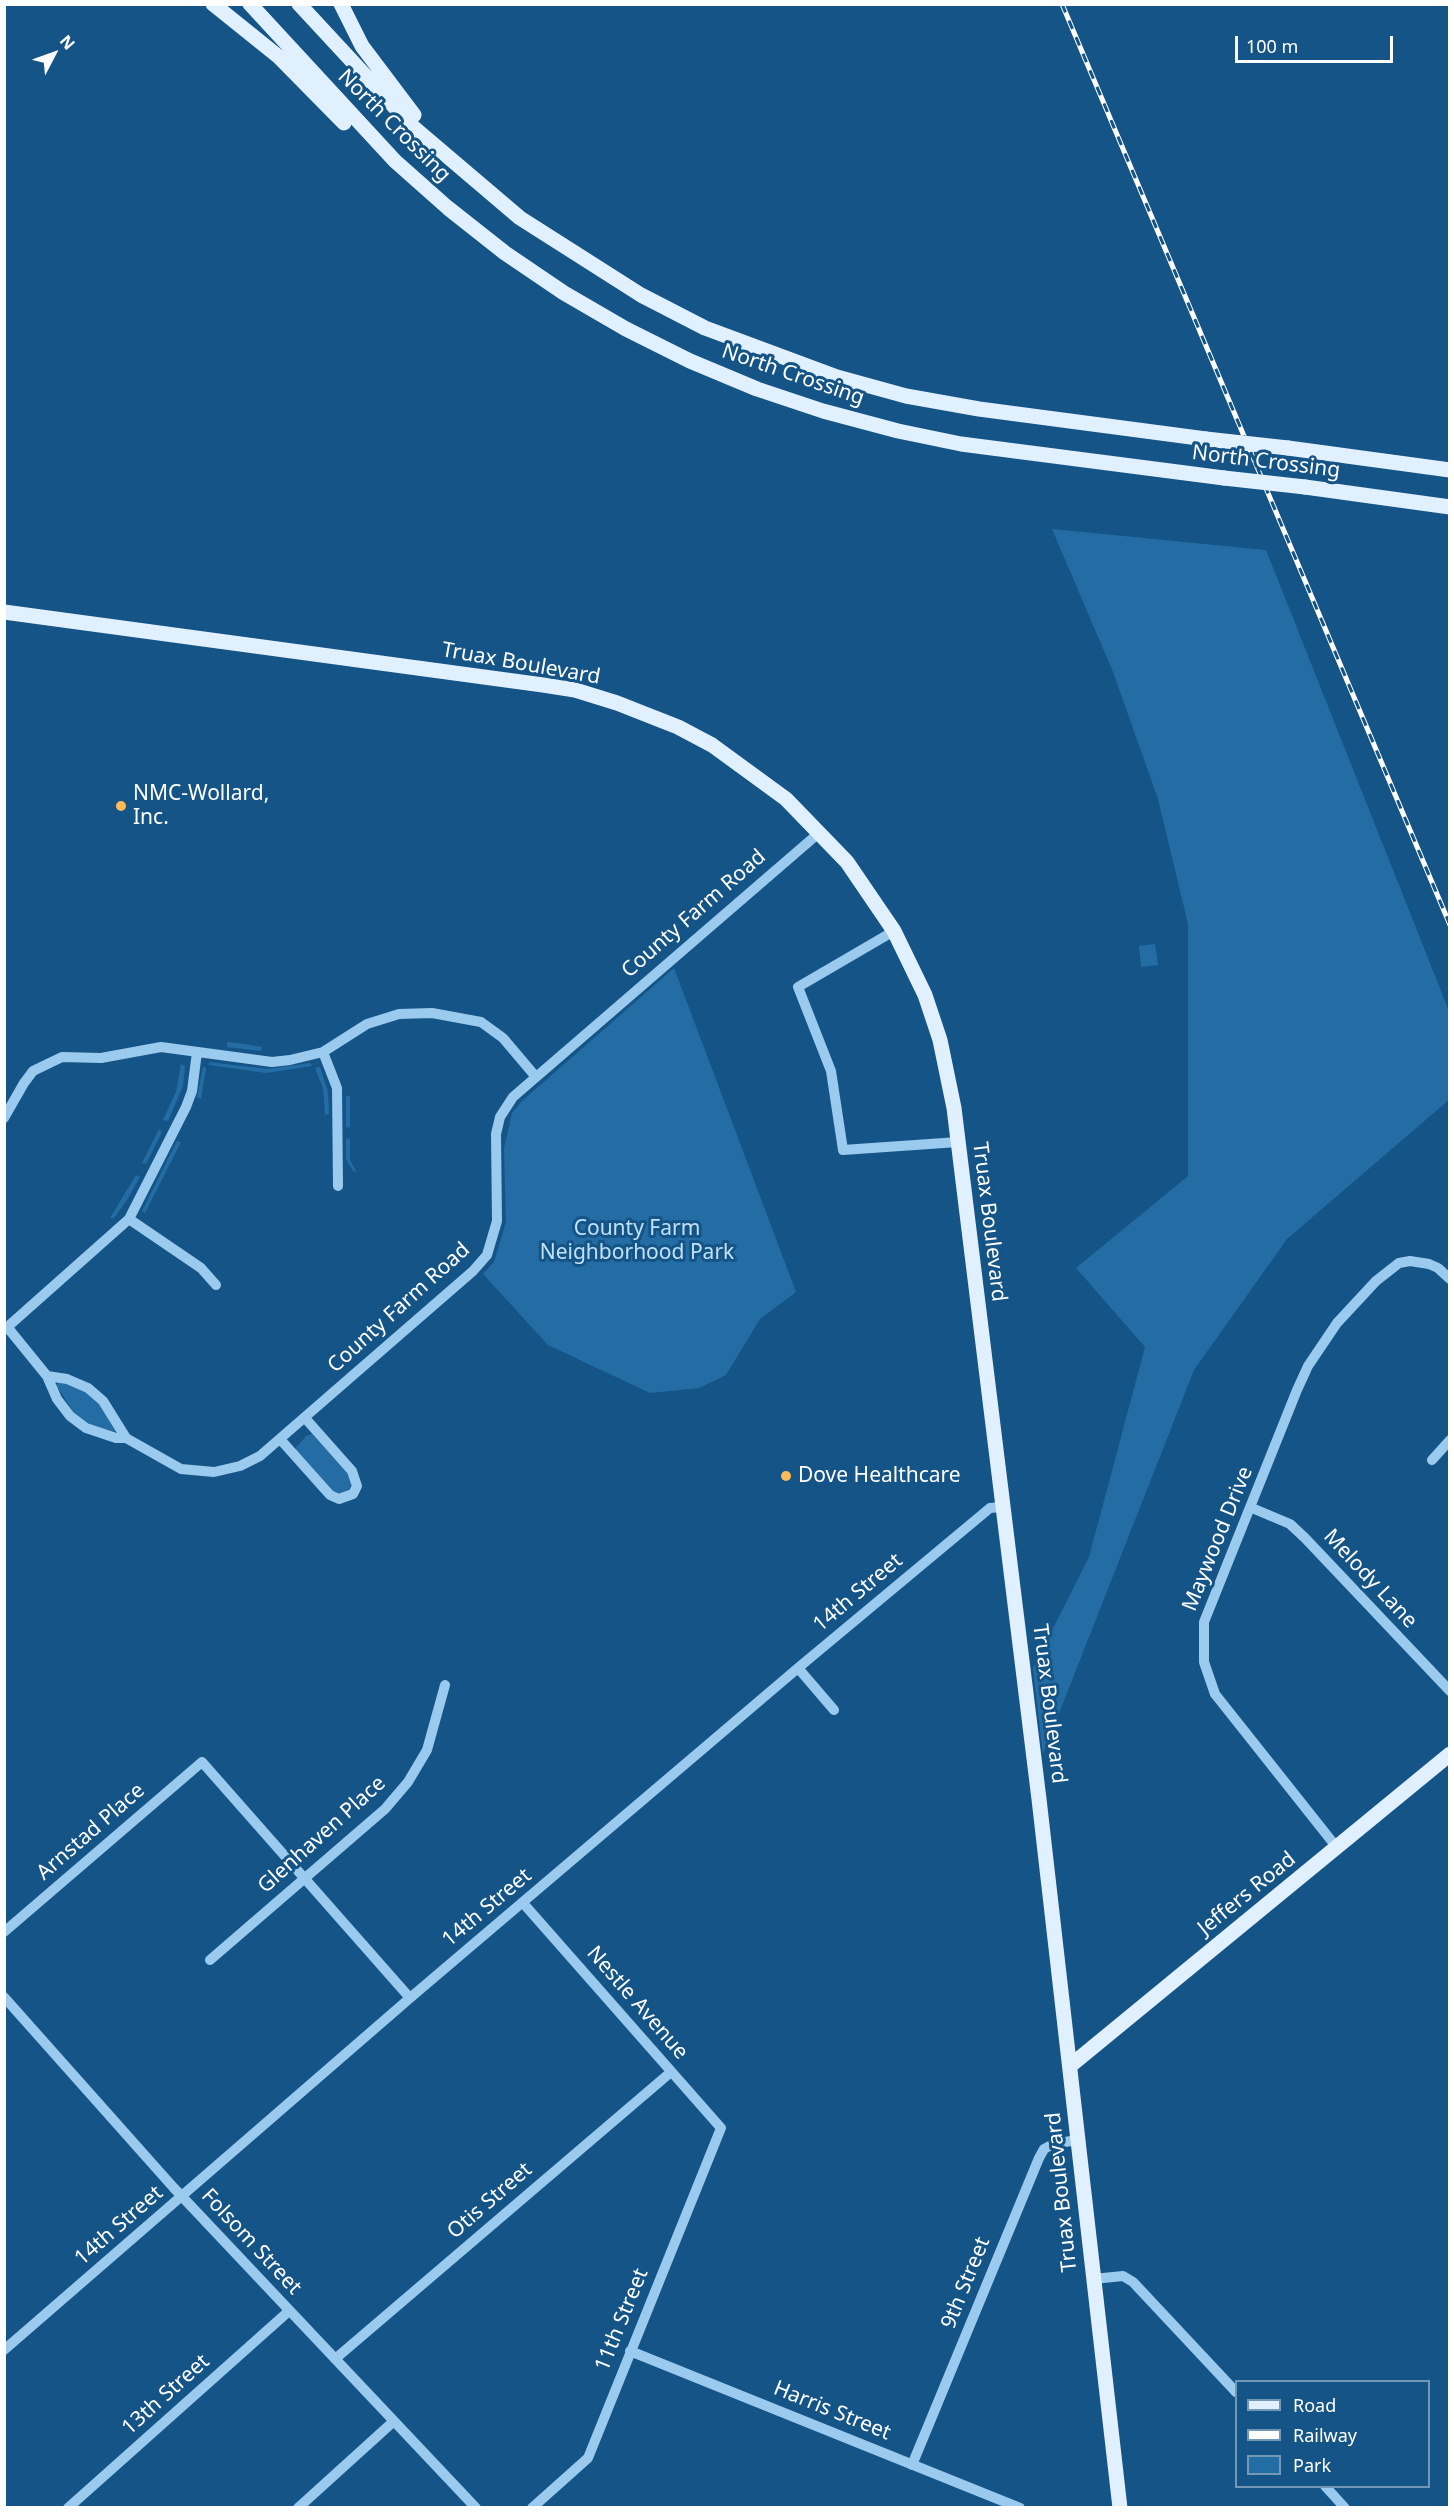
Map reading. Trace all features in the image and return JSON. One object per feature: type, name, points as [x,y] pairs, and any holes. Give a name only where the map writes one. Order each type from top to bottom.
[{"type":"main road","points":[[213,4],[279,57],[359,138],[395,161]]},
{"type":"main road","name":"North Crossing","points":[[250,4],[395,161],[489,240],[564,293],[626,330],[690,361],[757,389],[822,411],[961,444],[1449,507]]},
{"type":"main road","name":"North Crossing","points":[[299,4],[413,127],[465,174],[520,218],[641,295],[705,328],[837,377],[906,396],[979,409],[1449,470]]},
{"type":"main road","points":[[341,4],[362,46],[390,86],[445,145],[465,174]]},
{"type":"main road","name":"Truax Boulevard","points":[[4,612],[574,690],[646,714],[712,746],[755,775],[820,832],[862,882],[894,931],[925,995],[940,1040],[958,1142],[1070,2066],[1120,2508]]},
{"type":"main road","name":"Jeffers Road","points":[[1070,2066],[1338,1849],[1449,1754]]},
{"type":"street","name":"County Farm Road","points":[[6,1329],[47,1376],[57,1399],[70,1416],[95,1431],[126,1438],[181,1469],[214,1472],[240,1466],[260,1456],[473,1271],[487,1255],[497,1221],[495,1152],[498,1125],[505,1108],[536,1077],[820,832]]},
{"type":"street","points":[[894,931],[798,987],[831,1071],[843,1150],[958,1142]]},
{"type":"street","points":[[4,1118],[33,1071],[62,1057],[101,1058],[161,1047],[272,1062],[290,1060],[323,1052],[380,1019],[399,1014],[432,1013],[481,1022],[503,1038],[536,1077]]},
{"type":"street","points":[[6,1329],[129,1219],[186,1107],[192,1091],[197,1052]]},
{"type":"street","points":[[323,1052],[337,1088],[338,1186]]},
{"type":"street","points":[[129,1219],[201,1268],[216,1286]]},
{"type":"street","name":"Maywood Drive","points":[[1338,1849],[1226,1711],[1209,1680],[1204,1662],[1204,1622],[1252,1508],[1297,1390],[1322,1343],[1352,1304],[1399,1263],[1419,1261],[1438,1268],[1449,1279]]},
{"type":"street","name":"County Farm Road","points":[[47,1376],[67,1379],[88,1388],[103,1401],[126,1438]]},
{"type":"street","points":[[280,1439],[330,1495],[339,1499],[353,1494],[356,1477],[305,1418]]},
{"type":"street","points":[[1432,1460],[1449,1440]]},
{"type":"street","name":"14th Street","points":[[4,2350],[410,1998],[798,1668],[990,1508],[1002,1507]]},
{"type":"street","name":"Melody Lane","points":[[1252,1508],[1290,1524],[1449,1691]]},
{"type":"street","points":[[798,1668],[834,1710]]},
{"type":"street","name":"Glenhaven Place","points":[[210,1960],[385,1809],[408,1782],[427,1750],[445,1686]]},
{"type":"street","name":"Arnstad Place","points":[[4,1932],[202,1762],[305,1880]]},
{"type":"street","points":[[305,1880],[410,1998]]},
{"type":"street","name":"Nestle Avenue","points":[[523,1903],[721,2128]]},
{"type":"street","name":"Folsom Street","points":[[4,1997],[182,2197],[476,2508]]},
{"type":"street","name":"Otis Street","points":[[335,2360],[671,2072]]},
{"type":"street","name":"11th Street","points":[[532,2508],[588,2458],[721,2128]]},
{"type":"street","name":"9th Street","points":[[912,2464],[1039,2158],[1044,2150],[1053,2144],[1077,2140]]},
{"type":"street","points":[[1093,2279],[1123,2276],[1133,2282],[1235,2391]]},
{"type":"street","name":"13th Street","points":[[68,2508],[289,2311]]},
{"type":"street","name":"Harris Street","points":[[630,2351],[1020,2508]]},
{"type":"street","points":[[298,2508],[394,2421]]},
{"type":"street","points":[[1326,2488],[1345,2508]]},
{"type":"green space","points":[[1052,529],[1266,550],[1449,1011],[1450,1099],[1287,1239],[1194,1370],[1043,1754],[1033,1668],[1089,1557],[1145,1347],[1076,1268],[1188,1176],[1188,924],[1158,799],[1113,672]]},
{"type":"green space","points":[[1155,944],[1158,965],[1141,967],[1139,946]]},
{"type":"green space","name":"County Farm Neighborhood Park","points":[[674,968],[796,1292],[760,1319],[726,1375],[699,1388],[650,1393],[548,1345],[483,1274],[494,1262],[506,1222],[504,1148],[512,1113],[522,1101]]},
{"type":"green space","points":[[227,1042],[262,1047],[261,1051],[227,1047]]},
{"type":"green space","points":[[209,1062],[267,1069],[310,1063],[312,1066],[266,1073],[209,1065]]},
{"type":"green space","points":[[181,1064],[185,1066],[183,1086],[168,1121],[163,1120],[176,1092]]},
{"type":"green space","points":[[203,1067],[206,1068],[201,1099],[197,1097]]},
{"type":"green space","points":[[320,1067],[328,1092],[329,1114],[325,1115],[323,1088],[315,1068]]},
{"type":"green space","points":[[346,1096],[350,1096],[350,1128],[346,1127]]},
{"type":"green space","points":[[159,1129],[162,1132],[146,1164],[142,1163]]},
{"type":"green space","points":[[350,1138],[350,1160],[357,1173],[353,1171],[346,1159],[346,1139]]},
{"type":"green space","points":[[177,1141],[181,1142],[145,1213],[142,1211]]},
{"type":"green space","points":[[136,1175],[140,1177],[127,1200],[114,1218],[110,1218]]},
{"type":"green space","points":[[59,1382],[84,1390],[102,1407],[116,1431],[91,1425],[74,1413],[56,1385]]},
{"type":"green space","points":[[312,1434],[350,1476],[352,1484],[347,1492],[339,1494],[333,1492],[295,1449],[306,1436]]},
{"type":"railway","points":[[1062,4],[1450,925]]},
{"type":"place","name":"NMC-Wollard, Inc.","points":[[121,806]]},
{"type":"place","name":"Dove Healthcare","points":[[786,1476]]}]
